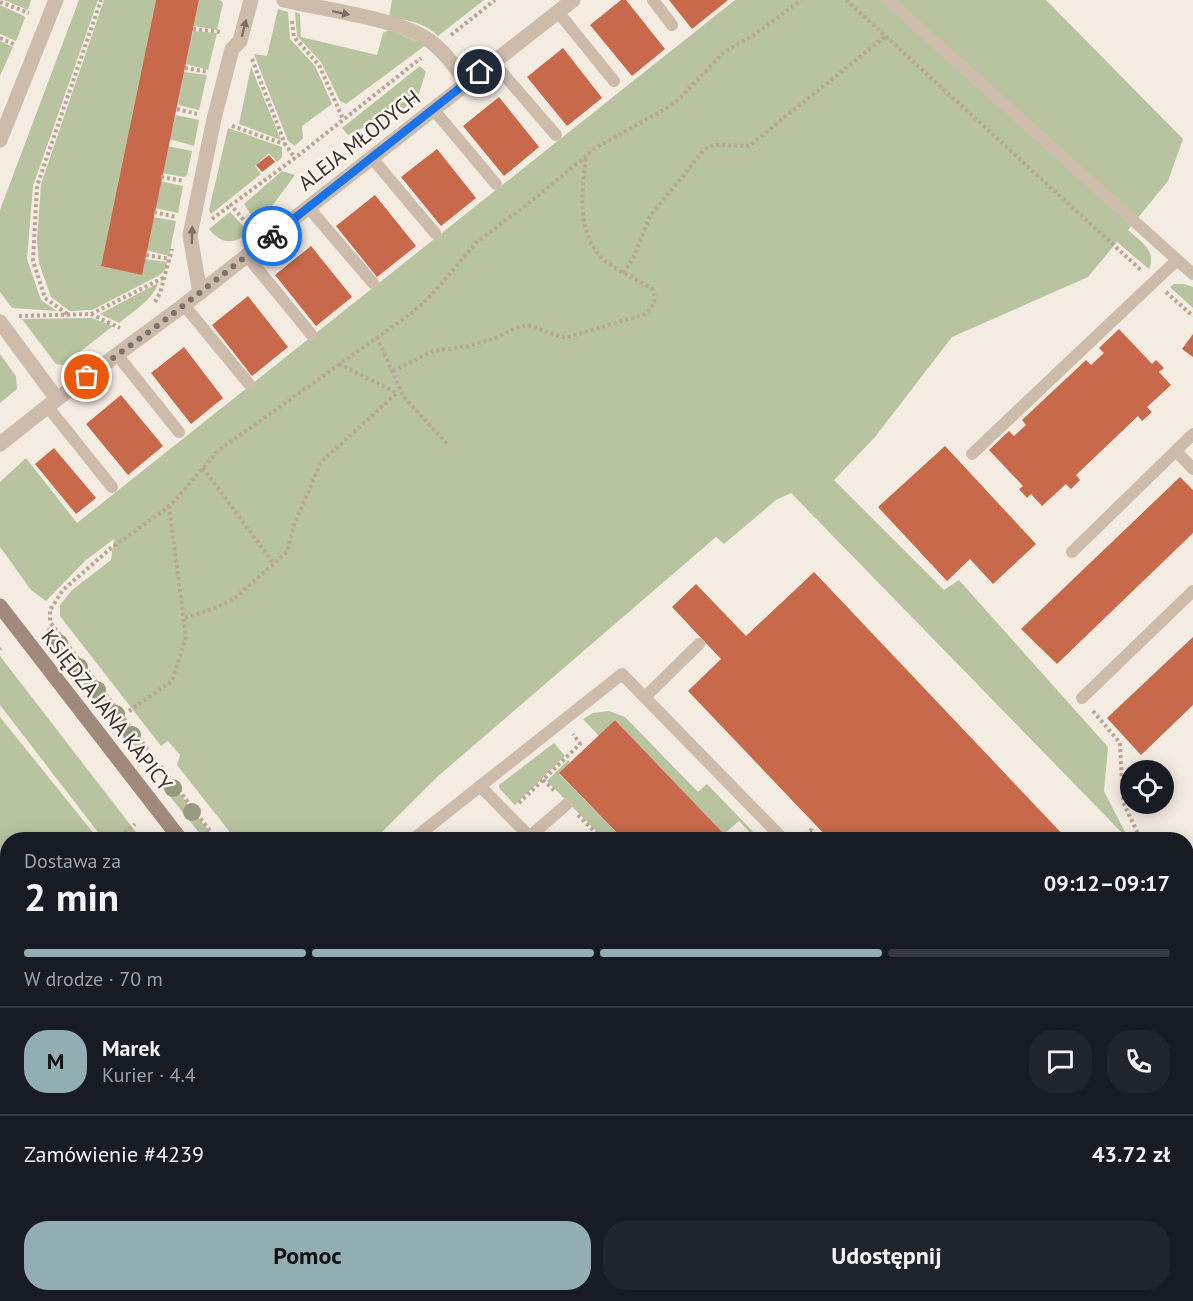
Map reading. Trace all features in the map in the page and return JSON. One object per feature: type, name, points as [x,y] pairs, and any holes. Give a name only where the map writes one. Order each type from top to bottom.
[{"type":"street","points":[[0,140],[56,0]]},
{"type":"street","points":[[200,293],[190,235],[209,117],[232,49],[240,41],[251,0]]},
{"type":"street","name":"ALEJA MŁODYCH","points":[[0,444],[200,293],[573,0]]},
{"type":"street","points":[[287,1],[399,26],[428,39],[466,82]]},
{"type":"street","points":[[0,322],[52,403]]},
{"type":"street","name":"KSIĘDZA JANA KAPICY","points":[[0,606],[176,832]]},
{"type":"lane","points":[[653,0],[672,25]]},
{"type":"lane","points":[[888,0],[1193,274]]},
{"type":"lane","points":[[558,12],[614,81]]},
{"type":"lane","points":[[493,62],[556,135]]},
{"type":"lane","points":[[433,109],[496,184]]},
{"type":"lane","points":[[371,157],[435,233]]},
{"type":"lane","points":[[308,207],[373,283]]},
{"type":"lane","points":[[247,256],[311,334]]},
{"type":"lane","points":[[972,454],[1177,260]]},
{"type":"lane","points":[[184,305],[249,384]]},
{"type":"lane","points":[[118,356],[179,432]]},
{"type":"lane","points":[[52,403],[112,487]]},
{"type":"lane","points":[[1072,552],[1193,434]]},
{"type":"lane","points":[[1176,451],[1193,469]]},
{"type":"lane","points":[[1082,698],[1193,591]]},
{"type":"lane","points":[[645,697],[699,645]]},
{"type":"lane","points":[[422,832],[622,674],[776,832]]},
{"type":"lane","points":[[480,786],[525,832]]},
{"type":"lane","points":[[537,832],[567,804]]},
{"type":"path","points":[[67,314],[45,298],[33,261],[37,186],[101,0]]},
{"type":"path","points":[[209,222],[295,158],[495,0]]},
{"type":"path","points":[[212,832],[50,622],[50,610],[63,590],[111,548],[168,506],[219,450],[428,299],[477,242],[597,147],[667,108],[679,99],[724,52],[754,34],[801,0]]},
{"type":"path","points":[[846,0],[1096,229]]},
{"type":"path","points":[[287,1],[294,37],[319,65],[343,119]]},
{"type":"path","points":[[0,2],[29,13]]},
{"type":"path","points":[[193,29],[224,33]]},
{"type":"path","points":[[623,273],[633,259],[650,216],[704,150],[714,145],[749,146],[886,36]]},
{"type":"path","points":[[0,38],[16,45]]},
{"type":"path","points":[[252,59],[285,144],[295,158]]},
{"type":"path","points":[[185,68],[214,74]]},
{"type":"path","points":[[177,109],[209,117],[285,144]]},
{"type":"path","points":[[393,371],[433,351],[469,346],[528,325],[565,338],[645,314],[653,307],[656,298],[653,290],[604,260],[590,241],[582,217],[581,193],[586,155]]},
{"type":"path","points":[[161,177],[188,182]]},
{"type":"path","points":[[231,205],[253,231]]},
{"type":"path","points":[[153,212],[179,217]]},
{"type":"path","points":[[146,255],[170,259]]},
{"type":"path","points":[[91,314],[165,277],[153,306]]},
{"type":"path","points":[[19,325],[12,317],[91,314],[122,329]]},
{"type":"path","points":[[113,336],[129,324]]},
{"type":"path","points":[[377,337],[403,396],[448,445]]},
{"type":"path","points":[[339,364],[403,396]]},
{"type":"path","points":[[185,618],[215,608],[235,598],[287,552],[294,525],[321,462],[397,393]]},
{"type":"path","points":[[203,468],[274,564]]},
{"type":"path","points":[[129,711],[172,681],[186,637],[168,506]]},
{"type":"path","points":[[1082,698],[1120,743],[1123,802],[1137,832]]},
{"type":"path","points":[[508,814],[580,744],[562,722]]},
{"type":"path","points":[[125,832],[135,824]]},
{"type":"green space","points":[[4,0],[31,0],[28,10]]},
{"type":"green space","points":[[79,0],[98,0],[33,186],[27,259],[41,300],[57,311],[12,308],[0,292],[0,210]]},
{"type":"green space","points":[[104,0],[156,0],[101,266],[141,274],[145,259],[167,262],[166,268],[160,275],[92,310],[70,311],[51,297],[39,263],[37,240],[41,184]]},
{"type":"green space","points":[[199,0],[220,0],[223,3],[217,30],[194,26]]},
{"type":"green space","points":[[392,0],[484,0],[438,36],[421,25],[389,17]]},
{"type":"green space","points":[[735,0],[1046,0],[1183,139],[1168,181],[1128,230],[1149,251],[1151,262],[1149,269],[1117,242],[1088,277],[952,337],[875,437],[834,480],[944,590],[959,580],[1108,747],[1104,791],[1125,832],[1121,832],[791,493],[776,500],[724,544],[716,537],[437,777],[382,832],[230,832],[177,765],[180,755],[168,741],[161,746],[60,616],[60,605],[72,590],[111,560],[114,539],[86,560],[46,601],[31,590],[0,547],[0,482],[26,458],[77,523]]},
{"type":"green space","points":[[0,5],[25,18],[16,41],[0,34]]},
{"type":"green space","points":[[278,9],[288,12],[290,39],[315,66],[332,104],[302,126],[303,138],[295,146],[288,141],[254,54],[267,56]]},
{"type":"green space","points":[[295,12],[300,14],[301,37],[377,55],[383,33],[389,30],[426,45],[346,104],[340,101],[321,62],[297,36]]},
{"type":"green space","points":[[193,31],[217,33],[208,70],[186,64]]},
{"type":"green space","points":[[0,41],[13,47],[0,76]]},
{"type":"green space","points":[[420,66],[426,72],[416,102],[348,135],[342,128]]},
{"type":"green space","points":[[251,67],[281,140],[239,124]]},
{"type":"green space","points":[[184,72],[207,75],[199,110],[178,105]]},
{"type":"green space","points":[[176,115],[199,120],[194,146],[169,139]]},
{"type":"green space","points":[[228,128],[282,147],[282,157],[277,162],[269,153],[255,166],[261,174],[211,214],[209,210]]},
{"type":"green space","points":[[167,146],[192,151],[187,175],[184,177],[162,173]]},
{"type":"green space","points":[[282,171],[295,175],[258,225],[244,204]]},
{"type":"green space","points":[[160,181],[183,186],[178,213],[155,208]]},
{"type":"green space","points":[[230,212],[250,233],[233,241],[219,238],[209,229]]},
{"type":"green space","points":[[153,217],[176,221],[169,256],[146,250]]},
{"type":"green space","points":[[158,283],[152,295],[119,323],[100,314]]},
{"type":"green space","points":[[1174,284],[1193,287],[1193,308],[1170,287]]},
{"type":"green space","points":[[92,318],[113,326],[63,365],[56,364],[22,319]]},
{"type":"green space","points":[[0,354],[16,376],[17,389],[0,403]]},
{"type":"green space","points":[[48,627],[145,748],[130,744],[49,639],[46,633]]},
{"type":"green space","points":[[0,656],[136,832],[98,832],[0,705]]},
{"type":"green space","points":[[609,711],[625,717],[698,792],[707,784],[753,832],[749,832],[739,821],[726,832],[722,832],[615,720],[599,736],[583,719],[593,713]]},
{"type":"green space","points":[[0,717],[93,832],[0,832]]},
{"type":"green space","points":[[554,743],[565,756],[515,805],[499,788],[499,785]]},
{"type":"green space","points":[[568,760],[570,762],[559,774],[616,832],[597,832],[547,781]]},
{"type":"green space","points":[[166,776],[210,832],[199,832],[168,794]]},
{"type":"building","points":[[156,0],[199,0],[142,275],[101,266]]},
{"type":"building","points":[[621,0],[626,0],[665,49],[632,76],[590,25]]},
{"type":"building","points":[[669,0],[728,0],[692,29]]},
{"type":"building","points":[[563,48],[602,98],[567,126],[527,77]]},
{"type":"building","points":[[499,97],[539,147],[504,176],[463,126]]},
{"type":"building","points":[[437,149],[476,198],[441,226],[401,177]]},
{"type":"building","points":[[269,155],[275,162],[262,172],[256,165]]},
{"type":"building","points":[[375,195],[416,246],[377,277],[336,226]]},
{"type":"building","points":[[311,246],[352,297],[316,326],[275,275]]},
{"type":"building","points":[[248,296],[288,347],[252,376],[212,325]]},
{"type":"building","points":[[1119,329],[1152,364],[1156,360],[1164,368],[1159,372],[1171,385],[1147,407],[1152,412],[1142,421],[1138,416],[1076,475],[1080,480],[1071,489],[1066,484],[1042,506],[1031,494],[1027,498],[1019,489],[1023,486],[989,450],[1009,431],[1014,436],[1026,425],[1022,420],[1086,360],[1091,365],[1104,353],[1099,348]]},
{"type":"building","points":[[1193,334],[1193,357],[1182,349]]},
{"type":"building","points":[[184,347],[223,398],[191,424],[151,373]]},
{"type":"building","points":[[121,395],[163,446],[128,475],[86,424]]},
{"type":"building","points":[[945,446],[1036,544],[993,584],[970,559],[947,581],[878,507]]},
{"type":"building","points":[[54,448],[96,498],[76,514],[35,464]]},
{"type":"building","points":[[1180,477],[1193,490],[1193,533],[1057,664],[1021,629]]},
{"type":"building","points":[[814,572],[1060,832],[822,832],[688,691],[721,659],[672,607],[696,584],[746,636]]},
{"type":"building","points":[[1193,637],[1193,705],[1141,755],[1107,718]]},
{"type":"building","points":[[615,720],[722,832],[616,832],[559,773]]},
{"type":"way so far","points":[[87,377],[118,356],[272,236]]},
{"type":"route","points":[[272,236],[480,72]]}]
